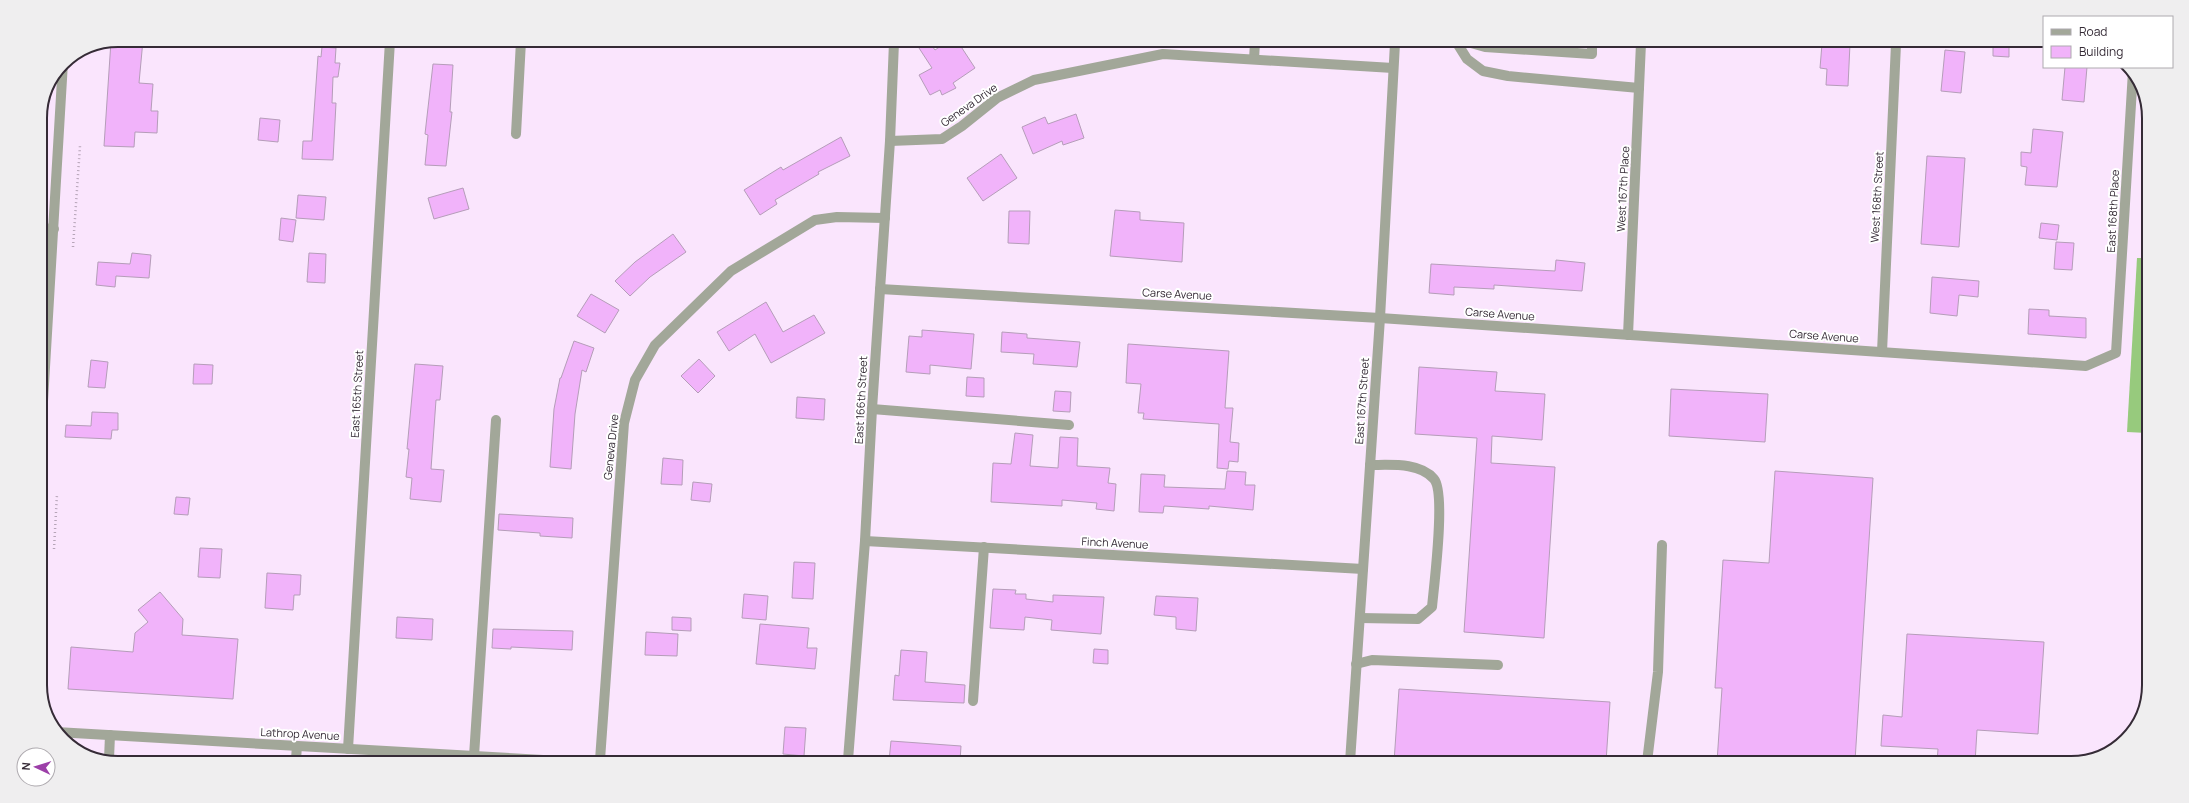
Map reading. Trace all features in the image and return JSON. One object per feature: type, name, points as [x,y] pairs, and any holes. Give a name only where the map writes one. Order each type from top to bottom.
[{"type":"street","name":"East 165th Street","points":[[348,749],[390,47]]},
{"type":"street","points":[[516,134],[521,47]]},
{"type":"street","name":"East 166th Street","points":[[848,756],[865,541],[872,409],[890,141],[894,47]]},
{"type":"street","points":[[1254,59],[1255,47]]},
{"type":"street","name":"East 167th Street","points":[[1350,756],[1380,318],[1395,47]]},
{"type":"street","points":[[1460,47],[1467,59],[1483,71],[1508,76],[1639,88]]},
{"type":"street","points":[[1485,47],[1592,54],[1592,47]]},
{"type":"street","name":"West 167th Place","points":[[1628,335],[1642,47]]},
{"type":"street","name":"West 168th Street","points":[[1882,352],[1896,47]]},
{"type":"street","name":"Geneva Drive","points":[[890,141],[942,139],[962,126],[997,98],[1034,80],[1163,54],[1393,68]]},
{"type":"street","points":[[47,340],[62,75]]},
{"type":"street","name":"East 168th Place","points":[[2116,353],[2132,81]]},
{"type":"street","name":"Geneva Drive","points":[[600,756],[624,423],[634,380],[655,344],[731,271],[815,220],[837,217],[885,218]]},
{"type":"street","points":[[47,228],[54,228]]},
{"type":"street","name":"Carse Avenue","points":[[880,289],[1380,318],[2086,366],[2116,353]]},
{"type":"street","points":[[872,409],[1068,425]]},
{"type":"street","points":[[474,756],[496,420]]},
{"type":"street","points":[[1360,618],[1418,619],[1432,607],[1437,550],[1440,493],[1434,479],[1415,467],[1370,465]]},
{"type":"street","name":"Finch Avenue","points":[[865,541],[1363,569]]},
{"type":"street","points":[[1648,756],[1658,672],[1662,545]]},
{"type":"street","points":[[973,701],[984,547]]},
{"type":"street","points":[[1356,664],[1372,660],[1498,665]]},
{"type":"street","name":"Lathrop Avenue","points":[[66,733],[474,756]]},
{"type":"street","points":[[109,755],[110,735]]},
{"type":"street","points":[[296,756],[297,746]]},
{"type":"path","points":[[73,246],[80,146]]},
{"type":"path","points":[[54,549],[57,494]]},
{"type":"green space","points":[[2137,258],[2142,258],[2142,433],[2127,432]]},
{"type":"building","points":[[111,47],[142,47],[139,83],[153,84],[151,111],[158,111],[157,133],[135,132],[134,147],[104,146]]},
{"type":"building","points":[[322,47],[336,48],[335,63],[340,63],[338,77],[333,77],[332,103],[336,103],[333,160],[302,159],[303,141],[312,141],[318,56],[321,57]]},
{"type":"building","points":[[933,47],[935,50],[940,47],[961,47],[975,68],[953,83],[956,88],[942,95],[940,90],[930,95],[919,75],[932,68],[919,48]]},
{"type":"building","points":[[1822,47],[1850,47],[1848,86],[1826,85],[1827,69],[1820,68]]},
{"type":"building","points":[[1993,47],[2009,47],[2009,57],[1993,56]]},
{"type":"building","points":[[1945,50],[1965,52],[1961,93],[1941,91]]},
{"type":"building","points":[[433,64],[453,65],[450,112],[452,112],[446,166],[425,165],[428,135],[425,134]]},
{"type":"building","points":[[2065,68],[2087,68],[2084,102],[2062,100]]},
{"type":"building","points":[[1076,114],[1084,138],[1063,145],[1062,141],[1033,154],[1022,127],[1045,117],[1048,124]]},
{"type":"building","points":[[260,118],[280,120],[278,142],[258,140]]},
{"type":"building","points":[[2033,129],[2063,132],[2057,187],[2025,185],[2027,167],[2021,166],[2021,152],[2031,153]]},
{"type":"building","points":[[841,137],[850,156],[818,172],[819,174],[775,200],[777,204],[760,215],[744,190],[781,167],[783,170]]},
{"type":"building","points":[[1001,154],[1017,178],[983,201],[967,178]]},
{"type":"building","points":[[1927,156],[1965,158],[1959,247],[1921,244]]},
{"type":"building","points":[[463,188],[469,209],[434,219],[428,198]]},
{"type":"building","points":[[298,195],[326,197],[324,220],[296,218]]},
{"type":"building","points":[[1115,210],[1140,212],[1140,220],[1184,223],[1182,262],[1110,256]]},
{"type":"building","points":[[1009,211],[1030,211],[1029,244],[1008,243]]},
{"type":"building","points":[[281,218],[296,220],[293,242],[279,240]]},
{"type":"building","points":[[2041,223],[2059,225],[2057,240],[2039,238]]},
{"type":"building","points":[[673,234],[686,252],[650,277],[630,296],[615,281],[635,262]]},
{"type":"building","points":[[2056,242],[2074,243],[2072,270],[2054,269]]},
{"type":"building","points":[[132,253],[151,255],[149,278],[116,276],[115,287],[96,285],[98,262],[130,264]]},
{"type":"building","points":[[309,253],[326,254],[325,283],[307,282]]},
{"type":"building","points":[[1556,260],[1585,263],[1582,291],[1494,285],[1494,289],[1454,287],[1454,295],[1429,293],[1431,264],[1555,271]]},
{"type":"building","points":[[1932,277],[1979,281],[1978,297],[1959,295],[1957,316],[1930,313]]},
{"type":"building","points":[[591,294],[619,310],[605,333],[577,316]]},
{"type":"building","points":[[766,302],[783,332],[814,315],[825,333],[771,363],[755,334],[729,351],[717,332]]},
{"type":"building","points":[[2029,309],[2049,310],[2049,316],[2086,318],[2086,338],[2028,334]]},
{"type":"building","points":[[922,330],[974,334],[971,369],[930,365],[930,374],[906,372],[909,336],[922,337]]},
{"type":"building","points":[[1002,332],[1027,334],[1027,338],[1080,342],[1077,367],[1033,364],[1034,354],[1001,352]]},
{"type":"building","points":[[574,341],[594,348],[586,372],[582,370],[575,414],[571,469],[550,467],[554,409],[560,378]]},
{"type":"building","points":[[1128,344],[1229,351],[1225,408],[1233,408],[1230,442],[1239,443],[1238,462],[1229,461],[1228,469],[1217,468],[1219,424],[1143,419],[1144,413],[1138,413],[1141,384],[1126,383]]},
{"type":"building","points":[[699,359],[715,376],[698,393],[681,376]]},
{"type":"building","points":[[91,360],[108,362],[105,388],[88,387]]},
{"type":"building","points":[[194,364],[213,365],[212,384],[193,384]]},
{"type":"building","points":[[415,364],[443,366],[440,400],[436,400],[431,469],[444,470],[441,502],[410,499],[412,478],[406,477],[409,449],[407,449]]},
{"type":"building","points":[[1419,367],[1497,372],[1495,391],[1545,394],[1542,440],[1492,436],[1491,463],[1555,467],[1544,638],[1464,632],[1477,438],[1415,434]]},
{"type":"building","points":[[967,377],[984,378],[984,397],[966,396]]},
{"type":"building","points":[[1671,389],[1768,394],[1765,442],[1669,436]]},
{"type":"building","points":[[1055,391],[1071,392],[1070,412],[1053,411]]},
{"type":"building","points":[[797,397],[825,399],[824,420],[796,418]]},
{"type":"building","points":[[92,412],[118,413],[118,430],[112,430],[111,439],[65,437],[66,425],[91,426]]},
{"type":"building","points":[[1015,433],[1033,435],[1030,466],[1058,468],[1060,437],[1078,438],[1077,466],[1110,468],[1108,483],[1116,484],[1114,511],[1096,509],[1097,503],[1062,500],[1062,506],[991,502],[993,463],[1011,464]]},
{"type":"building","points":[[663,458],[683,460],[682,485],[661,484]]},
{"type":"building","points":[[1227,471],[1246,472],[1245,485],[1255,485],[1253,510],[1209,506],[1209,509],[1164,506],[1163,513],[1139,512],[1141,474],[1165,475],[1164,487],[1225,489]]},
{"type":"building","points":[[1775,471],[1873,478],[1855,756],[1717,756],[1722,688],[1715,688],[1723,560],[1769,563]]},
{"type":"building","points":[[693,482],[712,484],[710,502],[691,500]]},
{"type":"building","points":[[176,497],[190,498],[188,515],[174,514]]},
{"type":"building","points":[[499,514],[573,518],[572,538],[540,536],[540,533],[498,530]]},
{"type":"building","points":[[200,548],[222,549],[220,578],[198,577]]},
{"type":"building","points":[[794,562],[815,563],[813,599],[792,598]]},
{"type":"building","points":[[267,573],[301,575],[300,595],[294,595],[293,610],[265,608]]},
{"type":"building","points":[[993,589],[1016,590],[1015,594],[1026,594],[1026,599],[1053,602],[1053,595],[1104,597],[1101,634],[1051,630],[1052,620],[1025,617],[1024,630],[990,628]]},
{"type":"building","points":[[160,592],[183,619],[182,635],[238,639],[233,699],[68,689],[71,647],[133,652],[135,633],[148,622],[138,610]]},
{"type":"building","points":[[744,594],[768,596],[766,620],[742,618]]},
{"type":"building","points":[[1156,596],[1198,598],[1196,631],[1176,629],[1176,617],[1154,615]]},
{"type":"building","points":[[397,617],[433,619],[432,640],[396,638]]},
{"type":"building","points":[[672,617],[691,618],[691,631],[672,630]]},
{"type":"building","points":[[760,624],[809,628],[807,648],[817,648],[815,669],[756,664]]},
{"type":"building","points":[[493,629],[573,631],[572,650],[511,647],[511,649],[492,648]]},
{"type":"building","points":[[646,632],[678,634],[677,656],[645,655]]},
{"type":"building","points":[[1907,634],[2044,642],[2038,734],[1977,730],[1975,756],[1938,756],[1938,749],[1881,746],[1883,715],[1902,717]]},
{"type":"building","points":[[1094,649],[1108,650],[1108,664],[1093,663]]},
{"type":"building","points":[[901,650],[927,652],[925,682],[965,685],[964,703],[893,700],[895,675],[899,676]]},
{"type":"building","points":[[1399,689],[1610,702],[1606,756],[1394,756]]},
{"type":"building","points":[[785,727],[806,728],[804,756],[783,754]]},
{"type":"building","points":[[891,741],[961,746],[960,756],[890,756]]}]
